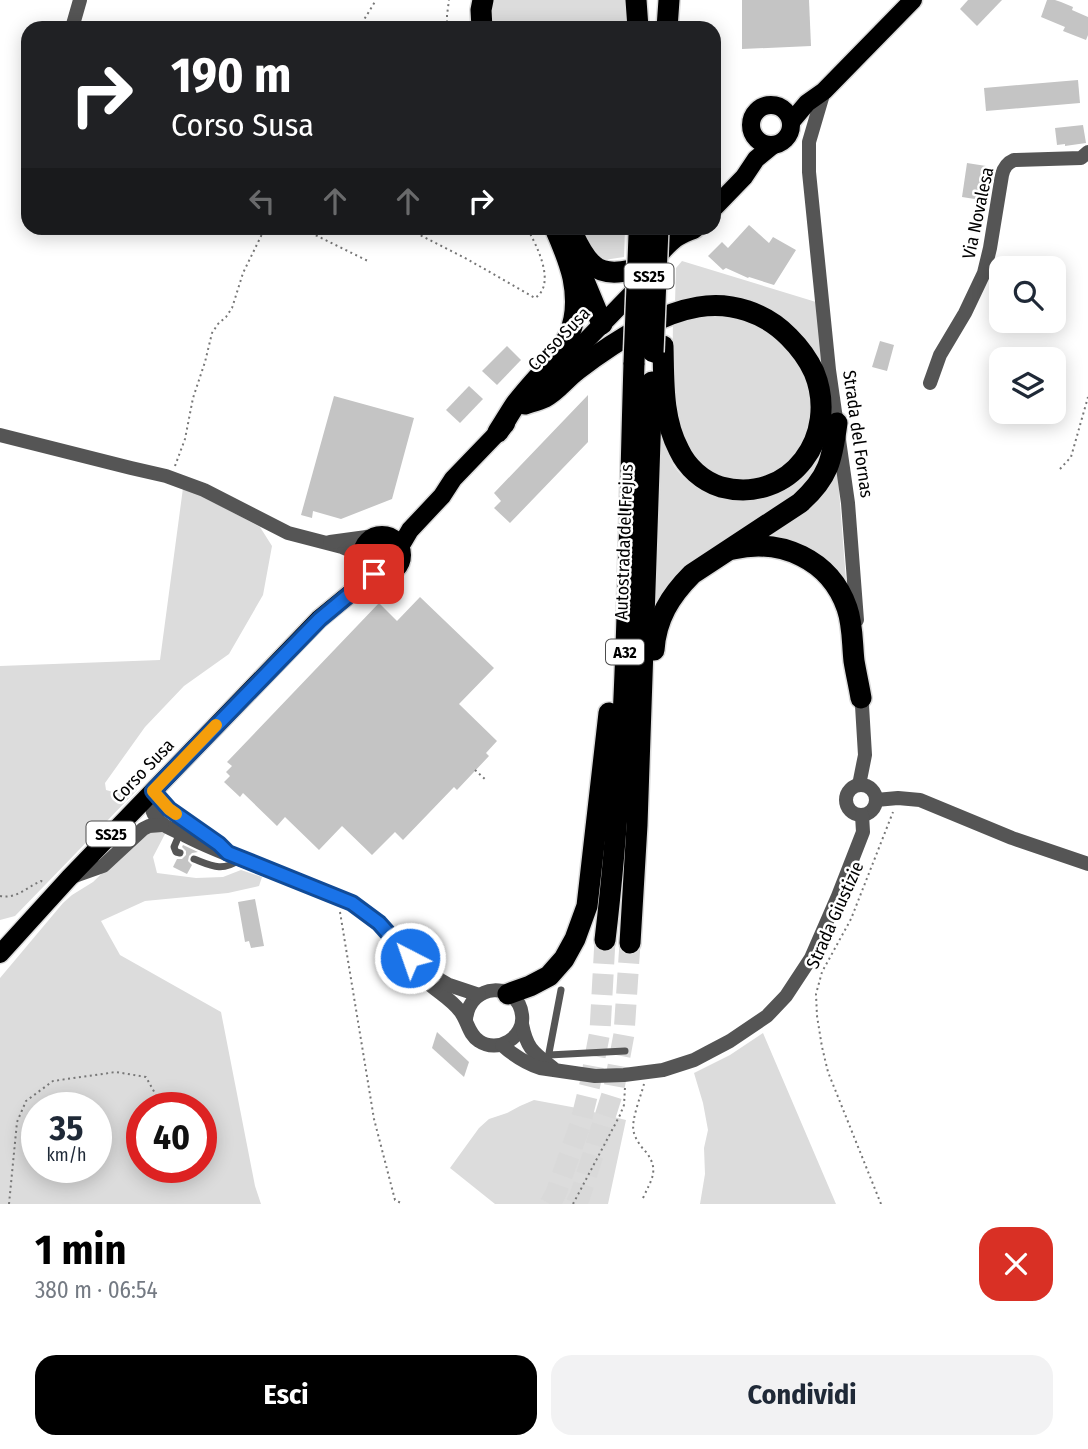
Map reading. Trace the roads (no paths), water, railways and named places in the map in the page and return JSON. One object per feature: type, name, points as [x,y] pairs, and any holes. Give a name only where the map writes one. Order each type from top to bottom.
[{"type":"highway","points":[[482,21],[483,0]]},
{"type":"highway","points":[[636,0],[638,21]]},
{"type":"highway","points":[[646,21],[648,0]]},
{"type":"highway","points":[[668,21],[669,0]]},
{"type":"highway","points":[[498,432],[516,405],[559,354],[570,335],[576,297],[567,256],[558,235]]},
{"type":"highway","points":[[565,235],[602,324]]},
{"type":"highway","points":[[574,235],[593,265],[609,272],[641,267],[679,235]]},
{"type":"highway","name":"Autostrada del Frejus","points":[[605,940],[622,720],[634,363],[645,235]]},
{"type":"highway","name":"Autostrada del Frejus","points":[[629,943],[637,825],[658,349],[646,235]]},
{"type":"highway","points":[[525,404],[545,397],[594,357],[630,335],[669,314],[702,306],[736,308],[769,320],[783,331],[807,359],[814,373],[819,392],[818,431],[811,451],[799,467],[785,479],[769,486],[733,490],[701,477],[689,466],[679,450],[666,412],[658,349],[666,235]]},
{"type":"highway","points":[[637,825],[647,787],[654,642],[657,626],[669,600],[692,573],[800,503],[811,493],[828,469],[833,455],[837,423]]},
{"type":"highway","points":[[724,551],[755,545],[776,547],[806,558],[829,578],[847,608],[861,698]]},
{"type":"highway","points":[[508,994],[549,976],[564,959],[575,939],[587,906],[611,701],[615,638],[627,597]]},
{"type":"main road","points":[[787,115],[824,91],[913,0]]},
{"type":"main road","points":[[721,201],[744,177],[756,159],[773,145],[785,140],[791,129],[787,115],[771,105],[757,111],[752,118],[756,159]]},
{"type":"main road","points":[[755,138],[773,145]]},
{"type":"main road","name":"Corso Susa","points":[[400,547],[453,479],[688,235]]},
{"type":"main road","name":"Corso Susa","points":[[380,536],[394,529],[435,489],[453,479]]},
{"type":"main road","points":[[380,536],[393,538],[400,547]]},
{"type":"main road","name":"SS25","points":[[380,536],[365,544],[366,564],[386,575],[396,570],[401,559],[400,547]]},
{"type":"main road","name":"Corso Susa","points":[[0,954],[64,883],[320,619],[366,564]]},
{"type":"street","points":[[74,21],[80,0]]},
{"type":"street","name":"Strada del Fornas","points":[[824,91],[812,127],[808,155],[829,370],[848,503],[859,634],[865,755],[859,785]]},
{"type":"street","name":"Via Novalesa","points":[[930,383],[940,355],[965,313],[984,273],[1004,167],[1014,160],[1081,158],[1088,152]]},
{"type":"street","points":[[0,435],[174,478],[204,490],[288,533],[326,542],[366,564]]},
{"type":"street","points":[[326,542],[380,536]]},
{"type":"street","points":[[864,785],[873,790],[876,800],[873,808],[862,815],[848,808],[846,798],[850,789],[864,785]]},
{"type":"street","points":[[153,791],[152,811],[162,825]]},
{"type":"street","points":[[153,791],[169,809],[234,856]]},
{"type":"street","points":[[876,800],[920,800],[1012,838],[1088,863]]},
{"type":"street","points":[[466,1019],[470,1005],[479,995],[493,990],[508,994],[520,1006],[525,1038],[530,1048],[550,1062],[595,1076],[647,1073],[679,1066],[711,1052],[752,1027],[777,1006],[811,958],[863,832],[862,815]]},
{"type":"street","points":[[64,883],[103,866],[143,829],[162,825],[210,848],[338,897],[364,911],[379,923],[417,967],[425,981],[460,1009],[472,1035],[478,1041],[493,1046],[502,1045],[514,1038],[522,1023]]},
{"type":"street","points":[[417,967],[449,985],[479,995]]},
{"type":"street","points":[[502,1045],[511,1053],[540,1068],[550,1062]]},
{"type":"lane","points":[[180,853],[176,852],[174,847],[180,833],[186,830],[207,840],[216,841]]},
{"type":"lane","points":[[194,859],[217,867],[232,865],[234,856]]},
{"type":"lane","points":[[561,990],[550,1062],[625,1051]]},
{"type":"tunnel","points":[[550,1204],[580,1125],[590,1084],[600,1031],[605,940]]},
{"type":"tunnel","points":[[576,1204],[614,1088],[624,1034],[630,943]]}]
